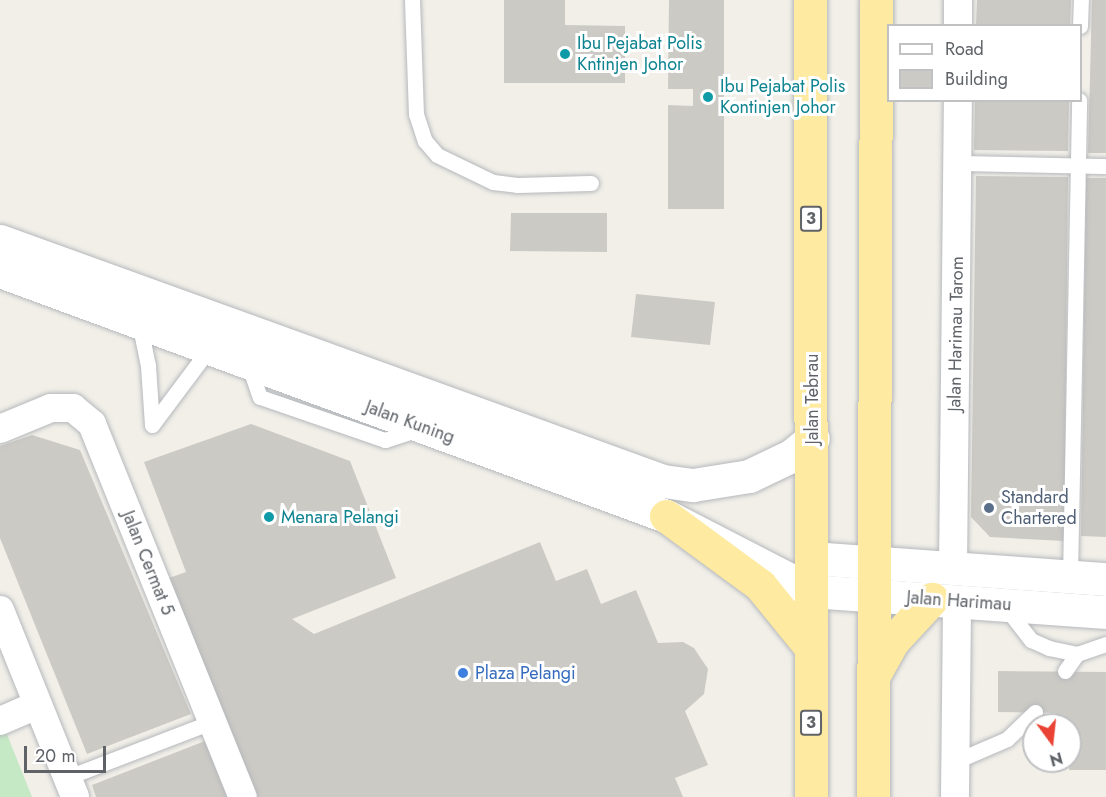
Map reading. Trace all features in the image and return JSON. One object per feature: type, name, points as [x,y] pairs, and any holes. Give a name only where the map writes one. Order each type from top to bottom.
[{"type":"highway","name":"Jalan Tebrau","points":[[810,0],[813,438],[811,797]]},
{"type":"highway","points":[[873,797],[876,0]]},
{"type":"highway","points":[[666,516],[760,585],[811,648]]},
{"type":"highway","points":[[873,677],[892,642],[945,600]]},
{"type":"street","points":[[958,0],[958,24]]},
{"type":"street","name":"Jalan Harimau Tarom","points":[[953,568],[958,102]]},
{"type":"street","name":"Jalan Kuning","points":[[0,241],[217,335],[663,481],[693,485],[749,476],[791,456],[813,438]]},
{"type":"street","name":"Jalan Kuning","points":[[0,271],[139,322],[217,335],[247,362],[666,516],[811,591]]},
{"type":"street","name":"Jalan Cermat 5","points":[[0,429],[51,408],[73,408],[92,424],[243,797]]},
{"type":"street","name":"Jalan Harimau","points":[[812,558],[1106,579]]},
{"type":"street","name":"Jalan Harimau","points":[[811,591],[1106,612]]},
{"type":"street","points":[[945,600],[956,761],[955,797]]},
{"type":"street","points":[[0,610],[72,787]]},
{"type":"street","points":[[0,720],[37,705]]},
{"type":"lane","points":[[412,0],[416,114],[425,141],[436,155],[493,182],[517,185],[591,183]]},
{"type":"lane","points":[[1080,24],[1081,0]]},
{"type":"lane","points":[[1070,577],[1079,102]]},
{"type":"lane","points":[[958,163],[1106,166]]},
{"type":"lane","points":[[139,322],[148,366],[152,425],[217,335]]},
{"type":"lane","points":[[1002,604],[1031,640],[1077,654]]},
{"type":"lane","points":[[1065,671],[1077,654],[1106,644]]},
{"type":"lane","points":[[956,761],[1007,739],[1035,712]]},
{"type":"lane","points":[[72,787],[212,722]]},
{"type":"green space","points":[[6,732],[32,797],[0,797],[0,734]]},
{"type":"building","name":"Ibu Pejabat Polis Kntinjen Johor","points":[[504,0],[565,0],[565,25],[625,26],[625,83],[504,83]]},
{"type":"building","name":"Ibu Pejabat Polis Kontinjen Johor","points":[[669,0],[724,0],[724,209],[668,209],[668,105],[693,106],[693,89],[668,89]]},
{"type":"building","points":[[977,0],[1071,0],[1070,24],[976,24]]},
{"type":"building","points":[[1092,0],[1106,0],[1106,153],[1088,153]]},
{"type":"building","points":[[975,102],[1069,102],[1068,151],[974,150]]},
{"type":"building","points":[[976,176],[1068,177],[1064,541],[990,537],[971,517]]},
{"type":"building","points":[[1086,178],[1106,178],[1106,537],[1081,536]]},
{"type":"building","points":[[511,213],[607,213],[607,252],[510,251]]},
{"type":"building","points":[[636,294],[715,302],[710,345],[631,337]]},
{"type":"building","name":"Plaza Pelangi","points":[[251,424],[350,461],[396,578],[292,619],[314,634],[540,542],[556,581],[587,569],[601,604],[636,590],[658,643],[683,642],[694,648],[708,669],[704,694],[685,711],[708,765],[675,778],[683,797],[258,797],[169,578],[186,572],[144,462]]},
{"type":"building","points":[[32,435],[80,450],[191,714],[87,754],[0,538],[0,446]]},
{"type":"building","points":[[998,671],[1106,672],[1106,770],[1082,770],[1082,713],[998,712]]},
{"type":"building","points":[[205,741],[227,797],[96,797],[92,785]]},
{"type":"place","name":"Ibu Pejabat Polis Kntinjen Johor","points":[[565,54]]},
{"type":"place","name":"Ibu Pejabat Polis Kontinjen Johor","points":[[708,97]]},
{"type":"place","name":"Standard Chartered","points":[[989,508]]},
{"type":"place","name":"Menara Pelangi","points":[[269,517]]},
{"type":"place","name":"Plaza Pelangi","points":[[463,673]]}]
